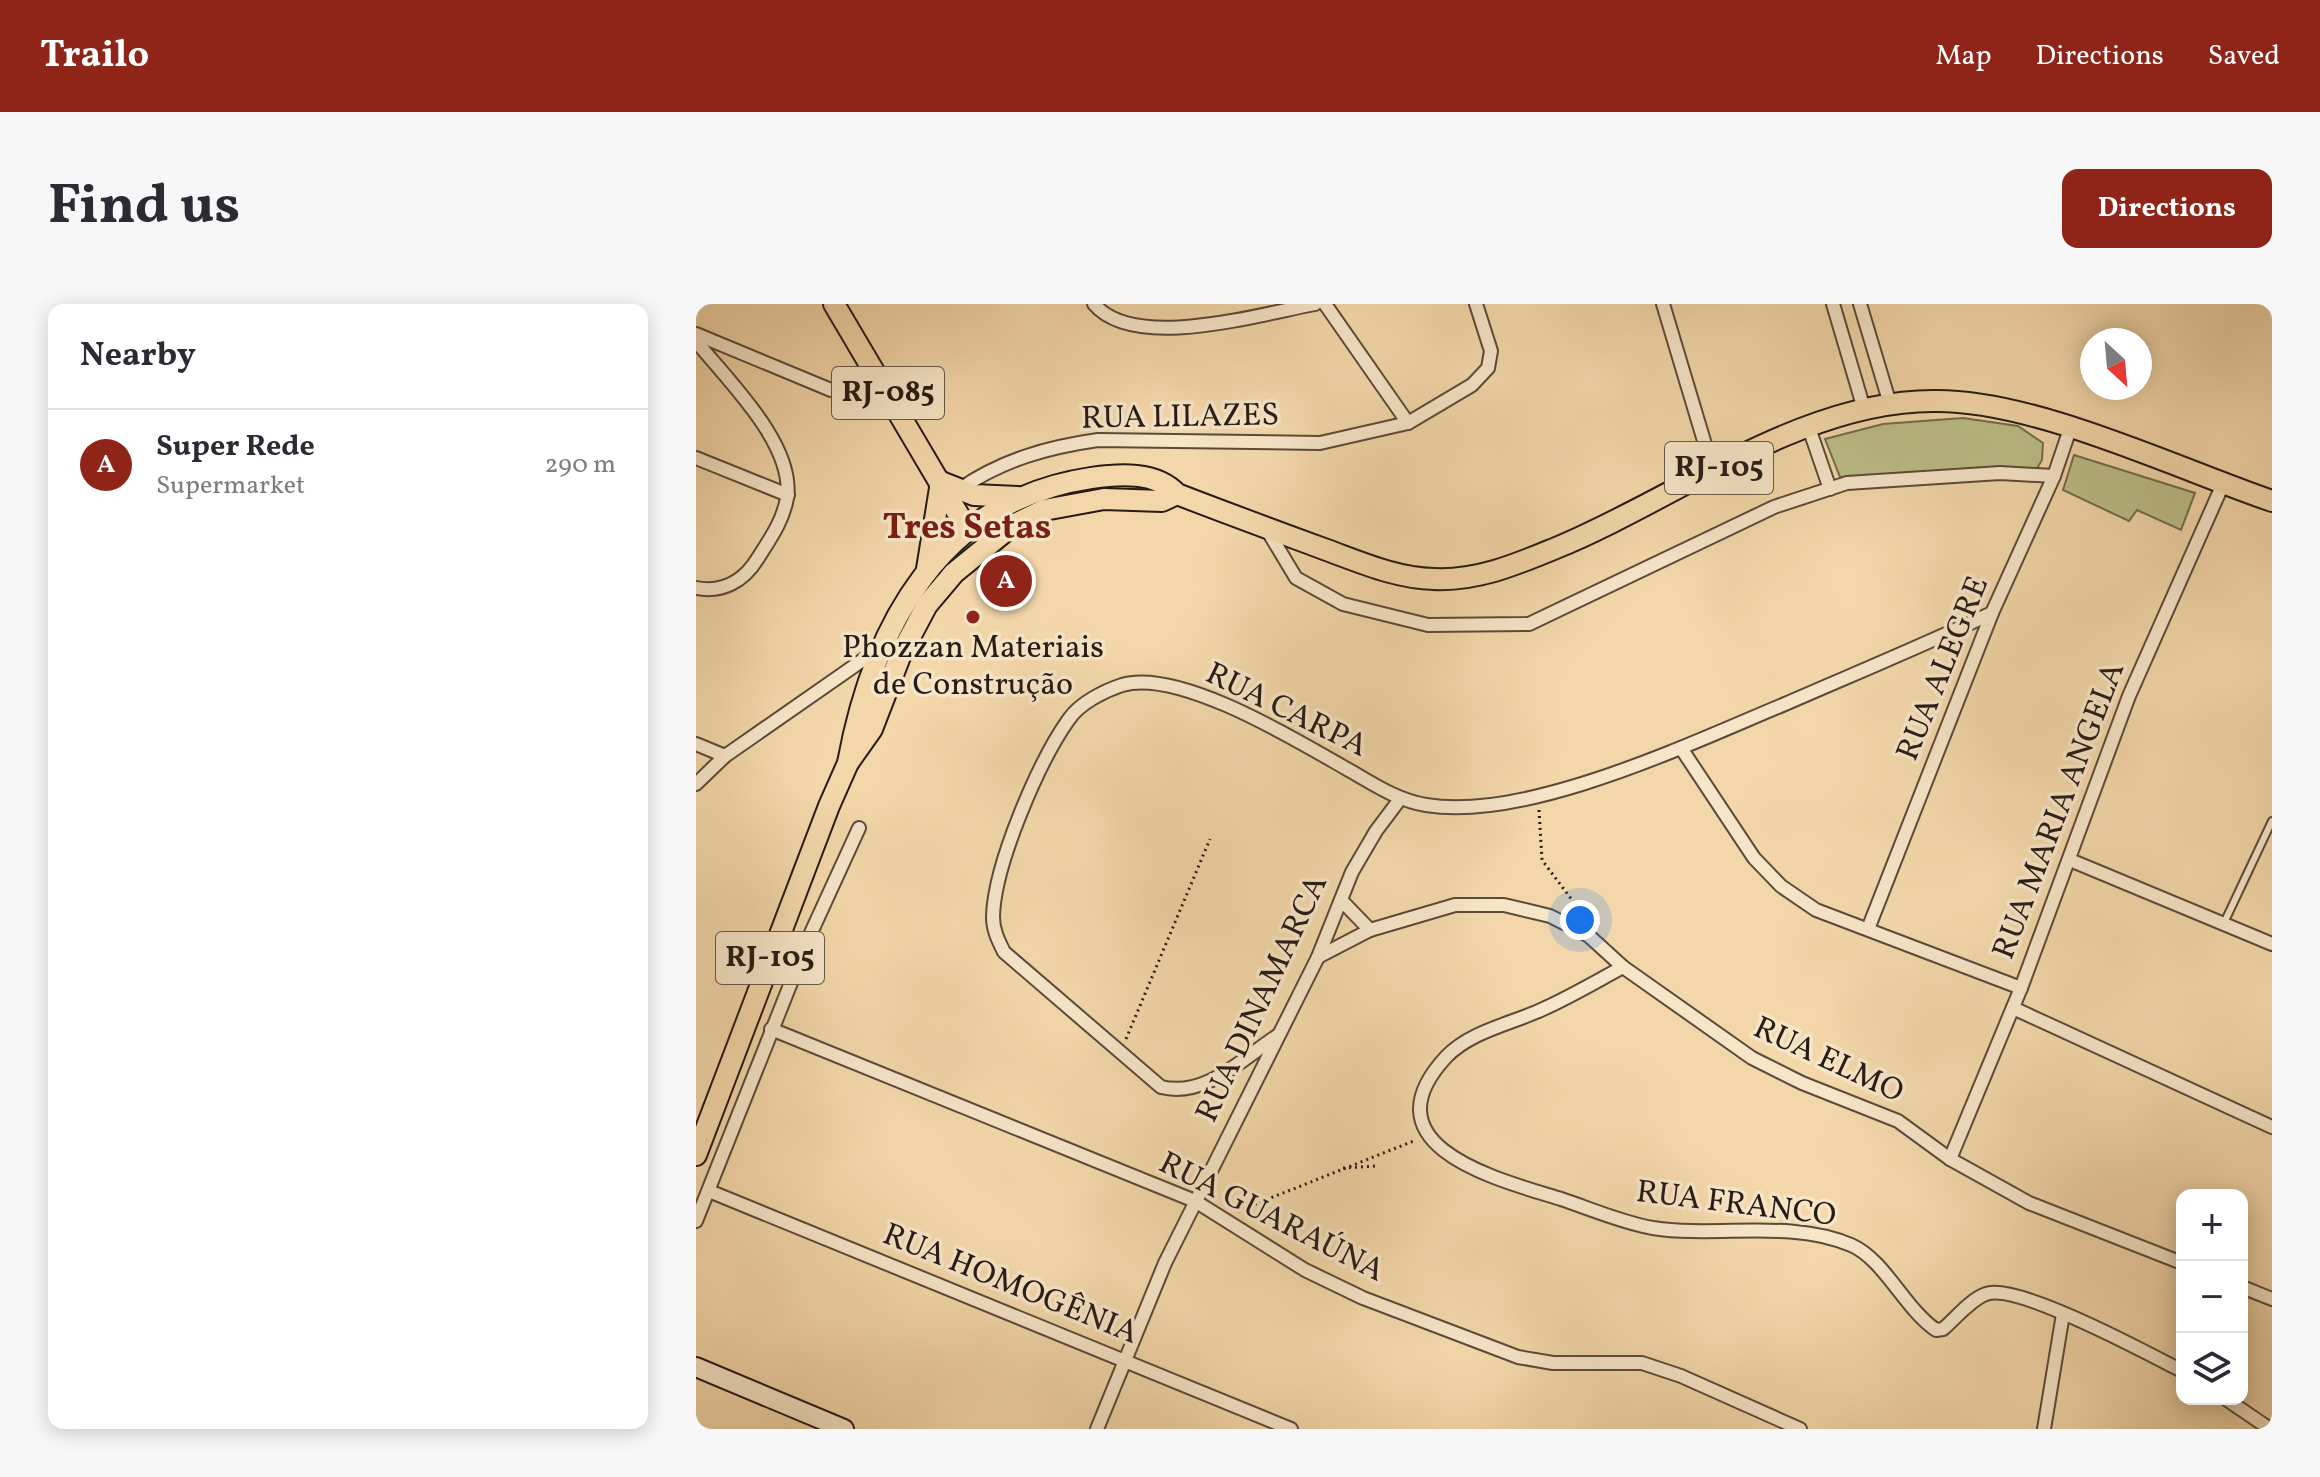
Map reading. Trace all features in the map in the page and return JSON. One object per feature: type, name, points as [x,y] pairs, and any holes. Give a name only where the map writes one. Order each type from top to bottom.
[{"type":"main road","name":"RJ-085","points":[[834,304],[889,396],[950,486],[967,529]]},
{"type":"main road","name":"RJ-105","points":[[696,1155],[848,763],[863,694],[904,603],[927,571],[967,529],[1019,497],[1063,482],[1115,474],[1167,484],[1177,494],[1395,575],[1435,580],[1475,576],[1506,569],[1612,526],[1713,471],[1809,428],[1864,409],[1938,400],[2006,410],[2070,429],[2272,501]]},
{"type":"main road","points":[[927,571],[950,486],[996,498],[1019,497]]},
{"type":"main road","name":"RJ-105","points":[[848,763],[872,729],[901,654],[927,605],[954,573],[1013,525],[1044,510],[1104,499],[1162,501],[1177,494]]},
{"type":"main road","points":[[954,573],[967,529],[1013,525]]},
{"type":"street","points":[[1094,304],[1111,319],[1135,327],[1180,328],[1315,304]]},
{"type":"street","points":[[1325,304],[1408,423]]},
{"type":"street","name":"RUA LILAZES","points":[[950,486],[1007,462],[1062,445],[1098,440],[1320,443],[1364,436],[1408,423],[1472,385],[1488,368],[1491,351],[1476,304]]},
{"type":"street","points":[[1663,304],[1713,471]]},
{"type":"street","points":[[1833,304],[1864,409]]},
{"type":"street","points":[[1860,304],[1890,404]]},
{"type":"street","points":[[696,334],[831,390],[889,396]]},
{"type":"street","points":[[696,341],[773,439],[784,466],[788,495],[780,523],[749,572],[728,587],[696,588]]},
{"type":"street","points":[[1809,428],[1830,489]]},
{"type":"street","name":"RUA ALEGRE","points":[[1868,929],[1992,613],[2054,476],[2070,429]]},
{"type":"street","points":[[696,458],[788,495]]},
{"type":"street","points":[[1266,528],[1296,578],[1343,604],[1428,625],[1529,624],[1774,507],[1830,489],[1898,477],[2000,473],[2054,476]]},
{"type":"street","name":"RUA MARIA ANGELA","points":[[1950,1159],[2021,988],[2129,696],[2223,484]]},
{"type":"street","name":"RUA CARPA","points":[[1277,1036],[1204,1085],[1189,1091],[1161,1087],[1004,952],[995,935],[996,892],[1006,860],[1042,766],[1070,717],[1088,702],[1120,685],[1146,681],[1181,688],[1244,714],[1400,799],[1464,809],[1538,795],[1681,748],[1992,613]]},
{"type":"street","points":[[696,784],[725,756],[883,646]]},
{"type":"street","points":[[696,744],[725,756]]},
{"type":"street","points":[[1681,748],[1754,858],[1781,886],[1816,910],[2021,988]]},
{"type":"street","name":"RUA DINAMARCA","points":[[1097,1429],[1195,1201],[1318,957],[1341,900],[1376,831],[1400,799]]},
{"type":"street","points":[[696,1221],[771,1029],[859,828]]},
{"type":"street","points":[[2070,860],[2272,944]]},
{"type":"street","points":[[1341,900],[1370,930]]},
{"type":"street","name":"RUA ELMO","points":[[1318,957],[1370,930],[1455,905],[1504,905],[1550,916],[1589,936],[1623,967],[1752,1058],[1802,1083],[1898,1121],[1950,1159],[2029,1203],[2177,1261]]},
{"type":"street","points":[[782,928],[810,935]]},
{"type":"street","points":[[1427,1136],[1422,1118],[1422,1100],[1447,1057],[1476,1036],[1543,1009],[1623,967]]},
{"type":"street","points":[[2013,1008],[2272,1127]]},
{"type":"street","name":"RUA GUARAÚNA","points":[[771,1029],[1195,1201],[1305,1270],[1363,1298],[1518,1357],[1553,1363],[1642,1363],[1681,1376],[1800,1429]]},
{"type":"street","name":"RUA FRANCO","points":[[1427,1136],[1458,1163],[1498,1180],[1651,1228],[1707,1233],[1785,1232],[1825,1237],[1853,1246],[1873,1261],[1898,1293],[1936,1330],[1943,1329],[1985,1294],[2002,1292],[2063,1314],[2176,1368]]},
{"type":"street","name":"RUA HOMOGÊNIA","points":[[709,1191],[1291,1429]]},
{"type":"street","points":[[2248,1289],[2272,1299]]},
{"type":"street","points":[[2044,1429],[2063,1314]]},
{"type":"street","points":[[696,1367],[844,1429]]},
{"type":"street","points":[[2235,1405],[2270,1429]]},
{"type":"lane","points":[[2223,925],[2272,821]]},
{"type":"path","points":[[1538,795],[1542,860],[1591,925]]},
{"type":"path","points":[[1121,1050],[1210,839]]},
{"type":"path","points":[[1223,1218],[1339,1168],[1427,1136]]},
{"type":"path","points":[[1339,1168],[1377,1166]]},
{"type":"green space","points":[[1963,418],[2018,426],[2043,443],[2042,460],[2036,470],[1840,477],[1825,439],[1883,424]]},
{"type":"green space","points":[[2074,455],[2195,493],[2181,530],[2137,510],[2129,521],[2063,490]]},
{"type":"place","name":"Super Rede","points":[[1006,581]]},
{"type":"place","name":"Phozzan Materiais de Construção","points":[[973,617]]},
{"type":"district","name":"Tres Setas","points":[[967,529]]}]
